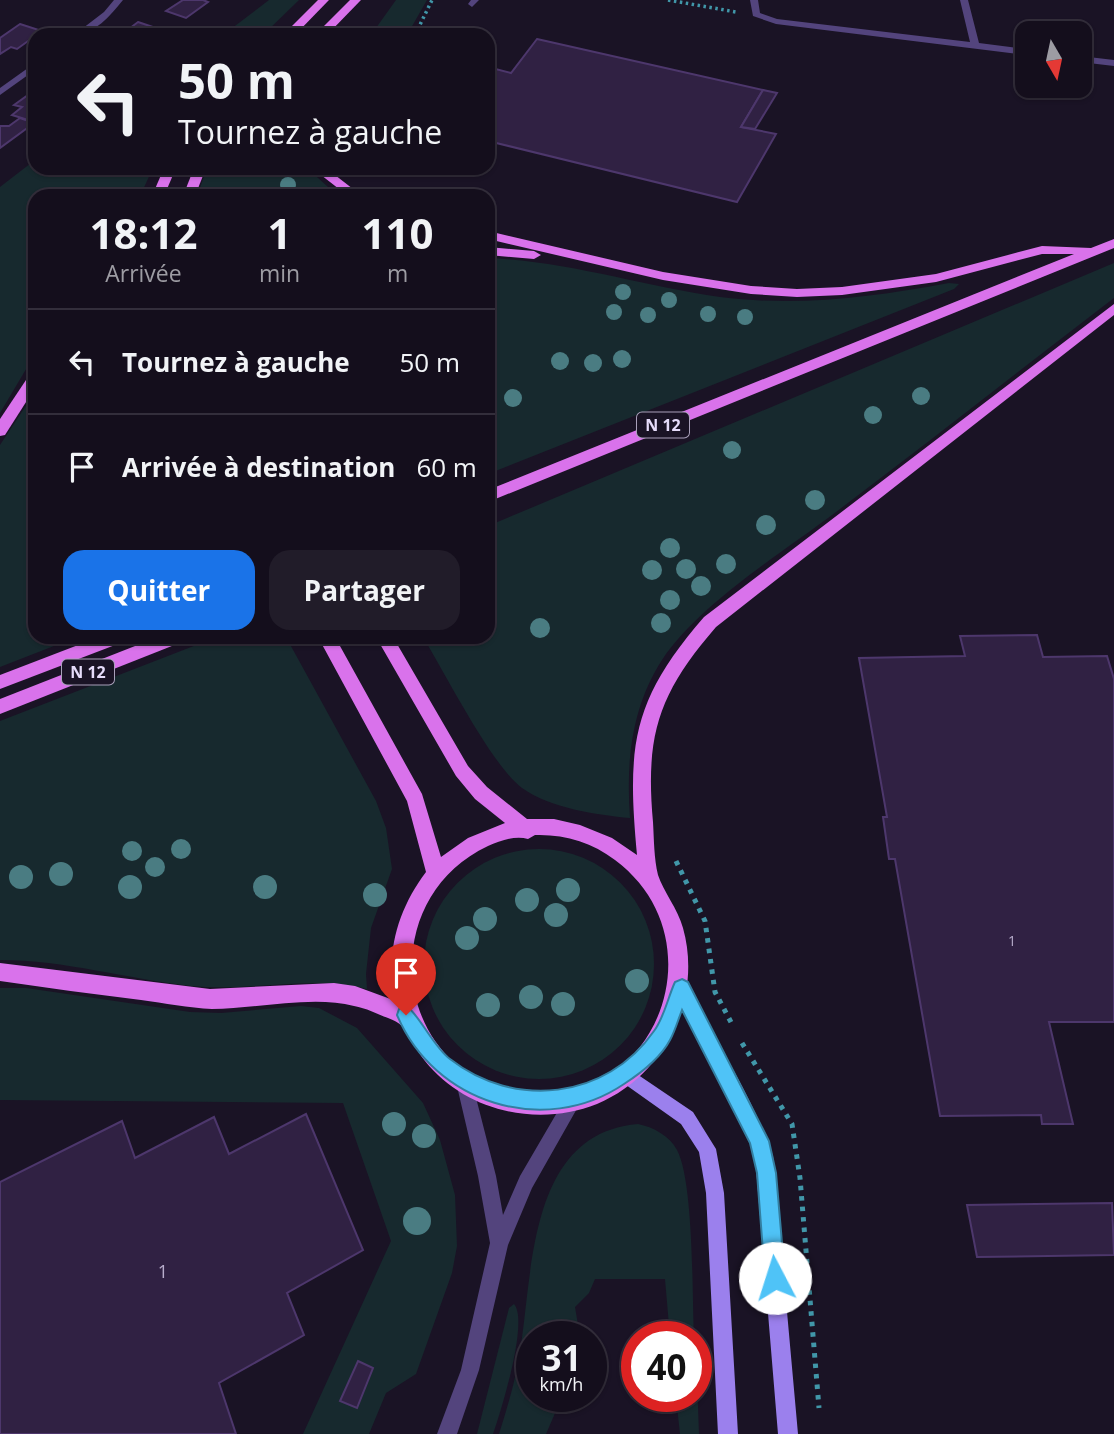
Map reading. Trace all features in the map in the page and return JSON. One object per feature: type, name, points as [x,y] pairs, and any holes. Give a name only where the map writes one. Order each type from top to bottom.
[{"type":"main road","points":[[296,28],[324,0]]},
{"type":"main road","points":[[329,28],[356,0]]},
{"type":"main road","points":[[328,175],[346,189]]},
{"type":"main road","points":[[495,237],[620,266],[751,290],[842,291],[936,278],[1042,250],[1095,251]]},
{"type":"main road","name":"N 12","points":[[495,493],[1114,243]]},
{"type":"main road","points":[[495,252],[620,266]]},
{"type":"main road","points":[[649,878],[641,798],[646,727],[654,700],[668,671],[686,647],[710,622],[1114,308]]},
{"type":"main road","points":[[0,431],[28,388]]},
{"type":"main road","name":"N 12","points":[[0,682],[99,644]]},
{"type":"main road","name":"N 12","points":[[0,707],[158,644]]},
{"type":"main road","points":[[330,644],[416,800],[436,874]]},
{"type":"main road","points":[[388,644],[462,771],[481,793],[528,831]]},
{"type":"main road","points":[[528,831],[582,836],[630,860],[649,878],[667,902],[678,929],[683,958],[682,988],[663,1036],[625,1074],[602,1088],[576,1097],[552,1101],[506,1098],[464,1082],[426,1049],[406,1015],[399,990],[397,965],[400,940],[420,894],[436,874],[478,845],[528,831]]},
{"type":"main road","points":[[0,972],[210,999],[334,993],[355,996],[406,1015]]},
{"type":"street","points":[[88,28],[107,14],[119,0]]},
{"type":"street","points":[[754,0],[756,14],[776,21],[1015,50]]},
{"type":"street","points":[[964,0],[975,45]]},
{"type":"street","points":[[1092,60],[1114,63]]},
{"type":"street","points":[[0,92],[28,71]]},
{"type":"street","points":[[682,988],[695,1019],[749,1116],[764,1156],[788,1434]]},
{"type":"street","points":[[625,1074],[687,1118],[707,1149],[715,1194],[728,1434]]},
{"type":"street","points":[[464,1082],[487,1176],[499,1244]]},
{"type":"street","points":[[447,1434],[470,1370],[499,1244],[526,1182],[576,1097]]},
{"type":"path","points":[[418,28],[432,0]]},
{"type":"path","points":[[668,0],[756,14]]},
{"type":"green space","points":[[269,0],[299,0],[270,28],[232,28]]},
{"type":"green space","points":[[396,0],[427,0],[411,28],[376,28]]},
{"type":"green space","points":[[28,165],[28,175],[150,175],[143,189],[28,189],[28,366],[0,413],[0,187]]},
{"type":"green space","points":[[204,175],[315,175],[330,189],[200,189]]},
{"type":"green space","points":[[495,258],[547,264],[691,292],[749,300],[835,299],[949,283],[959,284],[954,289],[495,471]]},
{"type":"green space","points":[[1114,263],[1114,298],[871,486],[743,580],[678,639],[652,678],[637,716],[630,756],[630,818],[560,805],[522,788],[510,777],[483,740],[427,644],[495,644],[495,523]]},
{"type":"green space","points":[[28,403],[28,644],[59,644],[0,667],[0,445]]},
{"type":"green space","points":[[199,644],[290,644],[376,801],[386,828],[392,869],[371,928],[367,989],[323,983],[191,986],[72,966],[0,960],[0,721]]},
{"type":"green space","points":[[528,849],[550,849],[593,862],[612,875],[628,891],[641,910],[649,931],[654,964],[652,986],[641,1018],[628,1037],[612,1053],[593,1066],[572,1074],[550,1079],[528,1079],[485,1066],[466,1053],[450,1037],[437,1018],[429,997],[424,975],[424,953],[437,910],[450,891],[466,875],[485,862],[506,854]]},
{"type":"green space","points":[[0,988],[26,988],[190,1012],[221,1013],[301,1006],[319,1008],[357,1028],[423,1103],[440,1140],[455,1195],[457,1246],[452,1273],[416,1374],[386,1393],[369,1434],[303,1434],[391,1241],[343,1103],[0,1100]]},
{"type":"green space","points":[[638,1124],[666,1136],[677,1150],[687,1187],[694,1321],[669,1321],[665,1279],[595,1279],[589,1293],[575,1307],[577,1321],[524,1321],[535,1242],[544,1208],[557,1177],[576,1151],[603,1133]]},
{"type":"green space","points":[[514,1304],[518,1314],[512,1367],[493,1434],[477,1434],[509,1308]]},
{"type":"green space","points":[[516,1372],[516,1412],[556,1412],[546,1434],[499,1434]]},
{"type":"green space","points":[[678,1412],[698,1412],[699,1434],[680,1434]]},
{"type":"building","points":[[183,0],[208,2],[186,18],[166,11]]},
{"type":"building","points":[[138,22],[156,28],[130,28]]},
{"type":"building","points":[[20,24],[33,28],[28,28],[28,41],[17,49],[11,47],[0,54],[0,38]]},
{"type":"building","points":[[537,39],[763,90],[741,127],[776,134],[737,202],[495,143],[495,69],[511,73]]},
{"type":"building","points":[[763,90],[777,93],[755,129],[741,127]]},
{"type":"building","points":[[28,95],[28,120],[12,115],[22,107],[14,105]]},
{"type":"building","points":[[20,118],[28,121],[28,127],[0,148],[0,126],[9,126]]},
{"type":"building","points":[[1037,635],[1043,657],[1107,656],[1114,679],[1114,1022],[1049,1022],[1073,1124],[1042,1124],[1041,1115],[940,1116],[895,859],[889,859],[883,817],[887,817],[859,658],[965,656],[960,636]]},
{"type":"building","points":[[306,1114],[363,1250],[287,1293],[304,1335],[219,1383],[236,1434],[0,1434],[0,1182],[122,1121],[135,1158],[214,1117],[229,1154]]},
{"type":"building","points":[[1112,1203],[1114,1255],[977,1257],[967,1205]]},
{"type":"building","points":[[358,1361],[373,1368],[357,1408],[340,1401]]},
{"type":"route","points":[[406,1015],[420,1041],[439,1063],[464,1082],[506,1098],[552,1101],[576,1097],[602,1088],[639,1063],[663,1036],[682,988],[695,1019],[760,1141],[766,1173],[775,1278]]}]
